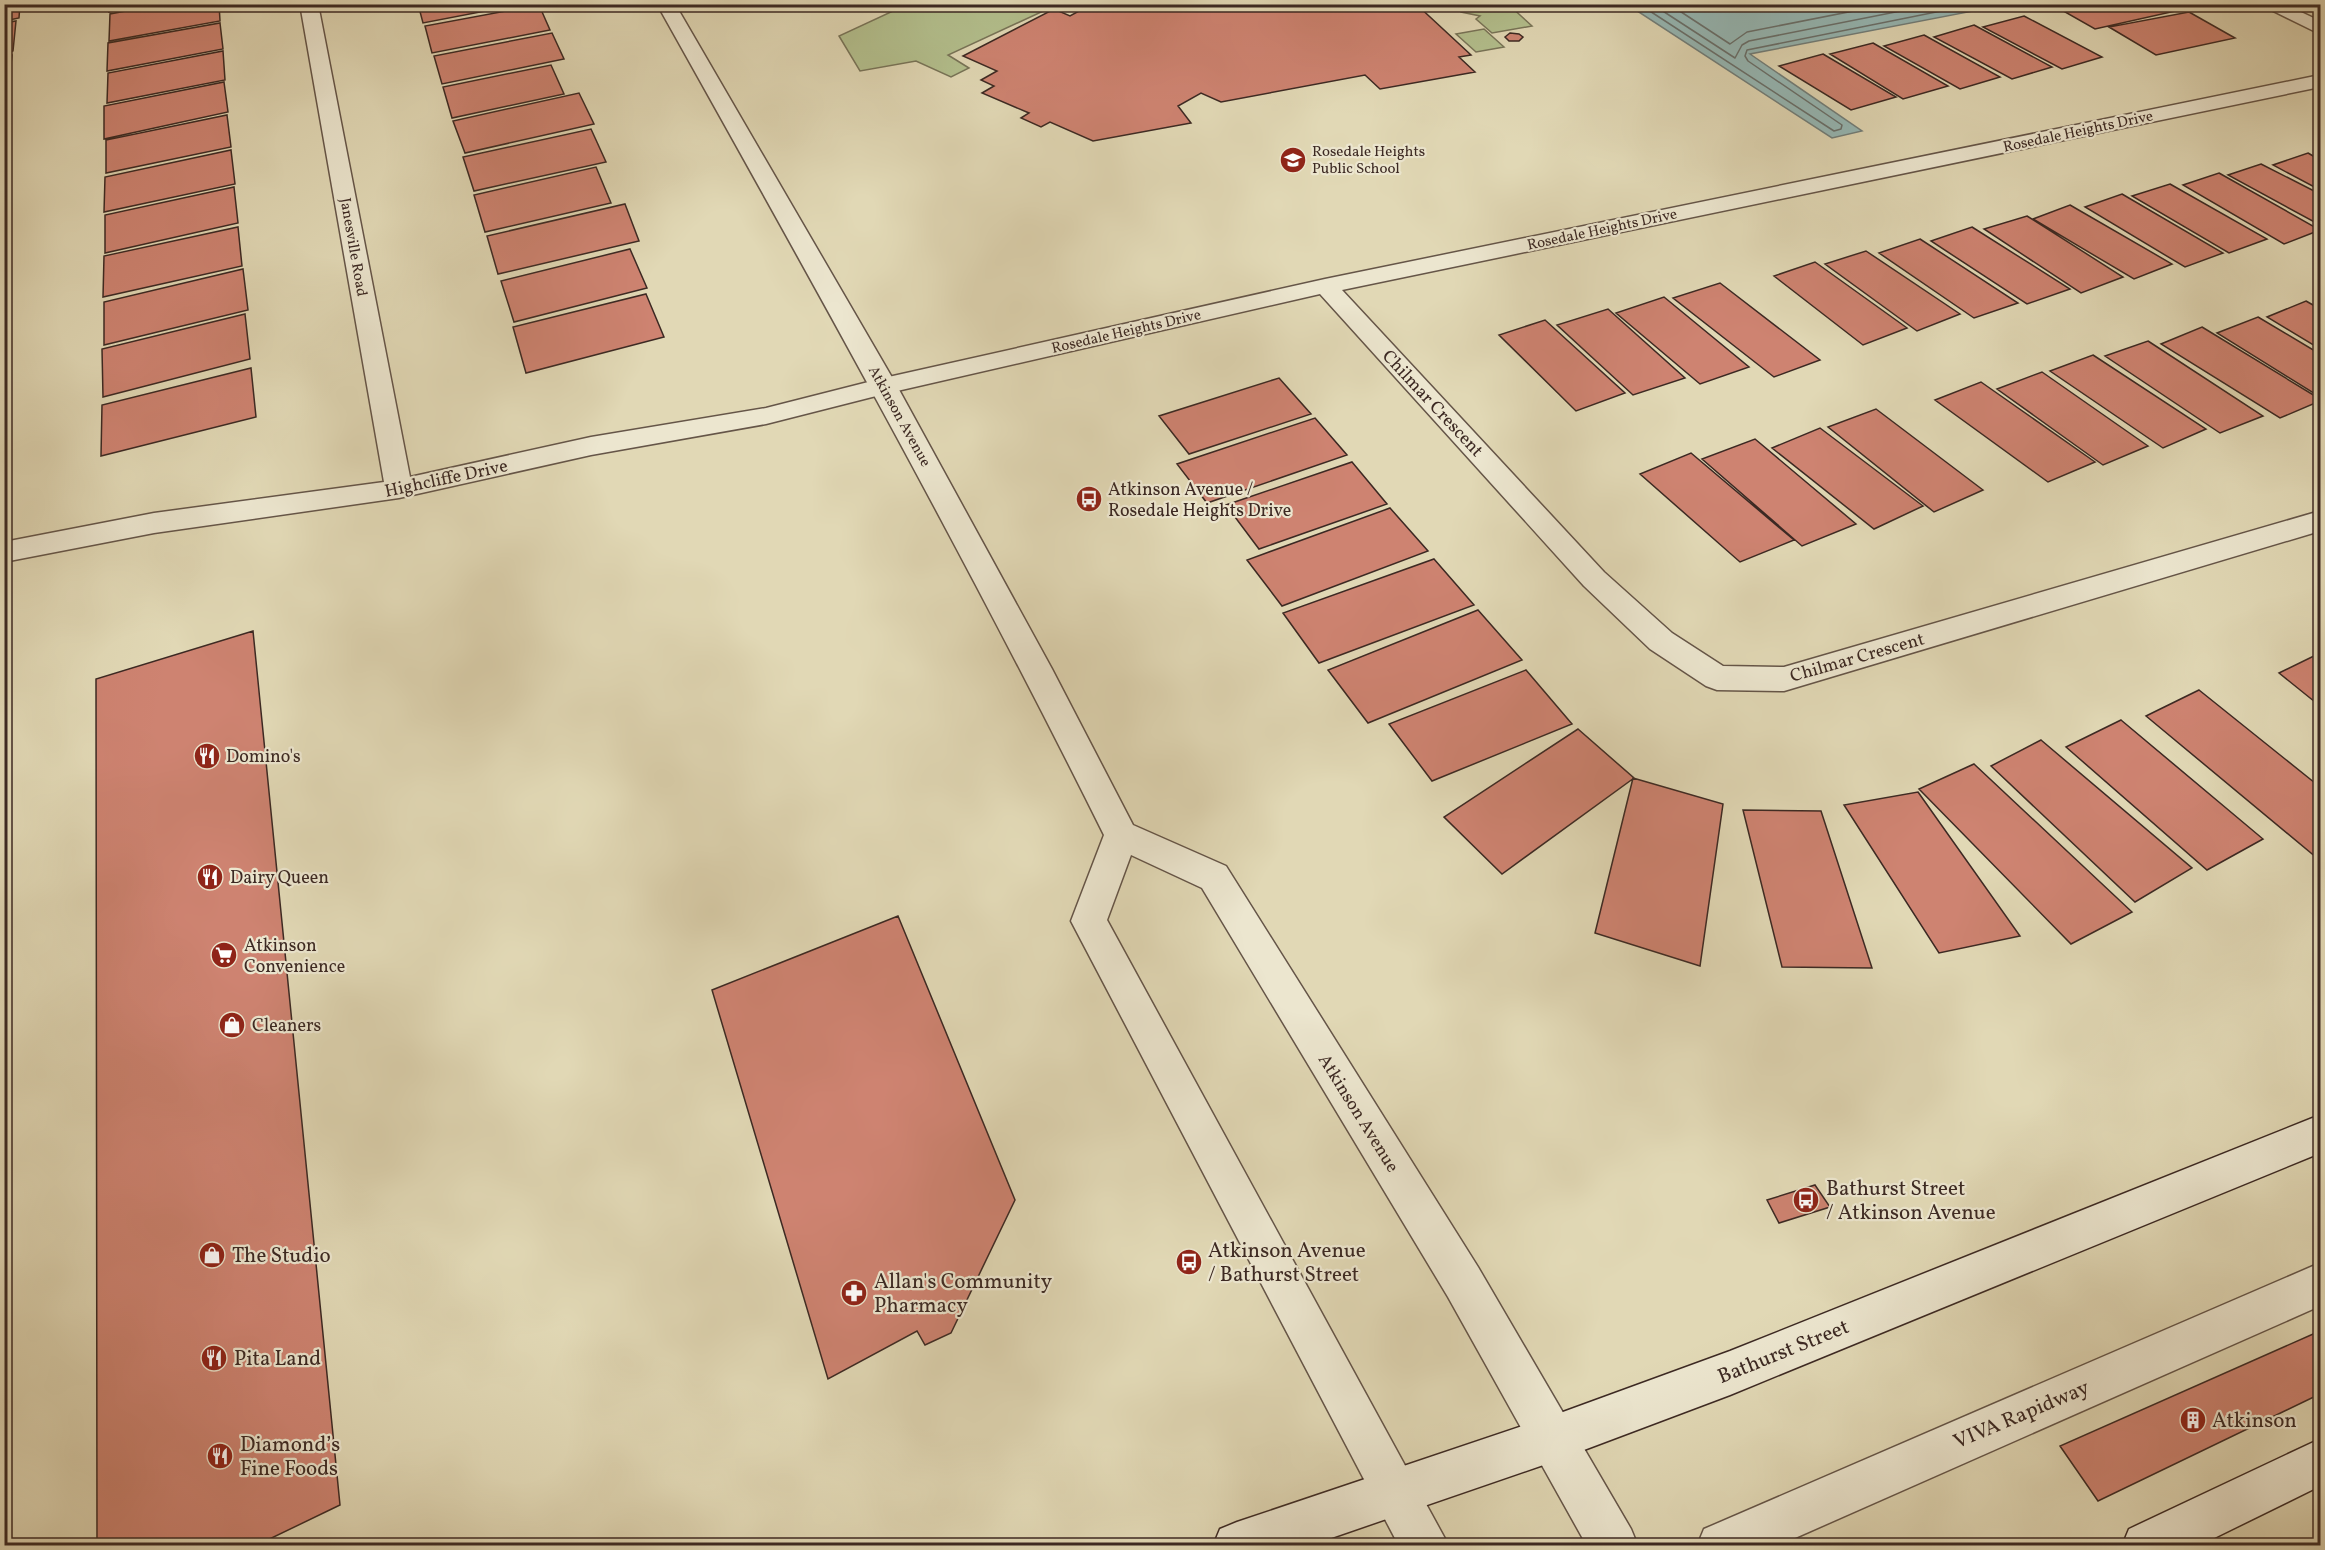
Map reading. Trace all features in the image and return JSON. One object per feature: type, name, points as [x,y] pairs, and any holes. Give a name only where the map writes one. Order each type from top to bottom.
[{"type":"street","name":"Janesville Road","points":[[309,4],[399,489]]},
{"type":"street","name":"Atkinson Avenue","points":[[666,4],[884,386],[1037,669],[1121,835],[1214,877],[1463,1282],[1614,1545]]},
{"type":"street","points":[[2268,4],[2320,28]]},
{"type":"street","name":"Rosedale Heights Drive","points":[[884,386],[1325,286],[2320,81]]},
{"type":"street","name":"Chilmar Crescent","points":[[1325,286],[1594,579],[1660,641],[1717,678],[1784,679],[2320,521]]},
{"type":"street","name":"Highcliffe Drive","points":[[4,552],[154,523],[399,489],[591,447],[765,416],[884,386]]},
{"type":"street","points":[[1121,835],[1089,921],[1425,1545]]},
{"type":"street","name":"Bathurst Street","points":[[1237,1545],[1552,1439],[1731,1373],[2320,1134]]},
{"type":"street","name":"VIVA Rapidway","points":[[1721,1545],[2320,1284]]},
{"type":"street","points":[[2146,1545],[2320,1462]]},
{"type":"green space","points":[[906,5],[1065,5],[1052,7],[948,55],[969,68],[951,77],[916,61],[860,71],[839,36]]},
{"type":"green space","points":[[1454,5],[1509,5],[1532,26],[1492,33],[1476,19],[1480,16],[1461,12]]},
{"type":"green space","points":[[1484,29],[1504,47],[1476,52],[1456,34]]},
{"type":"water","points":[[1989,4],[1994,7],[1750,54],[1862,131],[1832,138],[1628,5]]},
{"type":"building","points":[[4,4],[20,4],[19,18],[4,21]]},
{"type":"building","points":[[109,4],[152,4],[109,12]]},
{"type":"building","points":[[163,4],[219,4],[220,21],[109,41],[110,14]]},
{"type":"building","points":[[418,4],[522,4],[423,23]]},
{"type":"building","points":[[1116,4],[1416,4],[1471,55],[1459,57],[1475,72],[1380,89],[1365,75],[1221,102],[1201,93],[1178,106],[1191,123],[1093,141],[1050,122],[1041,127],[1021,118],[1029,113],[982,93],[994,86],[981,80],[997,71],[963,56],[1054,9],[1070,16],[1079,11]]},
{"type":"building","points":[[2051,4],[2169,4],[2180,10],[2095,29]]},
{"type":"building","points":[[539,5],[550,30],[432,53],[425,26]]},
{"type":"building","points":[[2189,12],[2235,38],[2156,55],[2109,27]]},
{"type":"building","points":[[2024,16],[2102,57],[2062,69],[1983,27]]},
{"type":"building","points":[[16,21],[13,51],[4,53],[4,23]]},
{"type":"building","points":[[220,23],[223,49],[107,71],[108,43]]},
{"type":"building","points":[[1974,25],[2052,67],[2012,79],[1934,37]]},
{"type":"building","points":[[552,33],[564,59],[442,84],[434,56]]},
{"type":"building","points":[[1510,33],[1523,37],[1519,41],[1509,41],[1505,37]]},
{"type":"building","points":[[1924,35],[2000,77],[1960,89],[1884,46]]},
{"type":"building","points":[[1873,43],[1948,86],[1903,99],[1830,54]]},
{"type":"building","points":[[223,51],[225,80],[107,103],[108,73]]},
{"type":"building","points":[[1823,54],[1896,97],[1851,110],[1779,66]]},
{"type":"building","points":[[12,55],[9,83],[4,84],[4,56]]},
{"type":"building","points":[[551,65],[564,94],[452,118],[443,87]]},
{"type":"building","points":[[224,82],[228,112],[104,139],[104,106]]},
{"type":"building","points":[[579,93],[594,124],[465,153],[453,121]]},
{"type":"building","points":[[227,115],[231,147],[106,173],[106,140]]},
{"type":"building","points":[[591,129],[606,162],[474,191],[463,157]]},
{"type":"building","points":[[231,150],[235,184],[104,212],[105,177]]},
{"type":"building","points":[[2308,153],[2320,160],[2320,190],[2273,165]]},
{"type":"building","points":[[2261,164],[2320,194],[2320,225],[2228,175]]},
{"type":"building","points":[[596,167],[611,203],[485,232],[474,195]]},
{"type":"building","points":[[2219,173],[2320,230],[2284,244],[2183,185]]},
{"type":"building","points":[[2170,184],[2267,239],[2229,253],[2132,196]]},
{"type":"building","points":[[234,187],[238,223],[105,253],[105,215]]},
{"type":"building","points":[[2122,194],[2223,253],[2185,267],[2085,207]]},
{"type":"building","points":[[625,204],[639,241],[498,274],[487,236]]},
{"type":"building","points":[[2070,205],[2172,264],[2134,279],[2033,219]]},
{"type":"building","points":[[2027,216],[2123,277],[2081,293],[1984,229]]},
{"type":"building","points":[[238,227],[242,266],[103,297],[104,256]]},
{"type":"building","points":[[1972,227],[2070,289],[2027,304],[1931,241]]},
{"type":"building","points":[[1920,239],[2018,303],[1974,318],[1879,253]]},
{"type":"building","points":[[630,249],[647,288],[514,322],[501,281]]},
{"type":"building","points":[[1866,251],[1960,314],[1917,331],[1825,264]]},
{"type":"building","points":[[1815,262],[1907,328],[1863,345],[1774,276]]},
{"type":"building","points":[[243,269],[248,310],[104,345],[104,302]]},
{"type":"building","points":[[1720,283],[1820,360],[1774,377],[1673,298]]},
{"type":"building","points":[[646,294],[664,337],[526,373],[513,327]]},
{"type":"building","points":[[1664,297],[1749,367],[1700,384],[1616,313]]},
{"type":"building","points":[[2306,301],[2320,309],[2320,349],[2267,317]]},
{"type":"building","points":[[1608,309],[1685,378],[1633,395],[1557,325]]},
{"type":"building","points":[[245,314],[250,359],[103,397],[102,349]]},
{"type":"building","points":[[2258,317],[2320,354],[2320,397],[2217,333]]},
{"type":"building","points":[[1545,320],[1625,393],[1576,411],[1499,335]]},
{"type":"building","points":[[2202,327],[2320,401],[2280,418],[2161,344]]},
{"type":"building","points":[[2148,341],[2263,416],[2220,433],[2105,356]]},
{"type":"building","points":[[2093,355],[2206,429],[2163,448],[2050,371]]},
{"type":"building","points":[[251,368],[256,417],[101,456],[102,405]]},
{"type":"building","points":[[2042,372],[2148,446],[2103,465],[1997,389]]},
{"type":"building","points":[[1279,378],[1311,414],[1189,454],[1159,416]]},
{"type":"building","points":[[1981,382],[2095,462],[2048,482],[1935,400]]},
{"type":"building","points":[[1876,409],[1983,490],[1934,512],[1828,427]]},
{"type":"building","points":[[1315,418],[1347,455],[1207,503],[1177,464]]},
{"type":"building","points":[[1820,428],[1923,506],[1874,529],[1772,448]]},
{"type":"building","points":[[1755,439],[1856,524],[1802,546],[1702,459]]},
{"type":"building","points":[[1691,453],[1794,540],[1740,562],[1640,474]]},
{"type":"building","points":[[1352,462],[1387,504],[1259,549],[1226,505]]},
{"type":"building","points":[[1390,508],[1428,551],[1282,606],[1247,560]]},
{"type":"building","points":[[1434,559],[1474,605],[1319,663],[1283,613]]},
{"type":"building","points":[[1478,610],[1522,660],[1368,723],[1328,670]]},
{"type":"building","points":[[253,631],[340,1505],[255,1546],[97,1546],[96,679]]},
{"type":"building","points":[[2320,653],[2320,706],[2279,673]]},
{"type":"building","points":[[1526,670],[1572,724],[1432,781],[1389,724]]},
{"type":"building","points":[[2199,690],[2320,787],[2320,855],[2317,858],[2146,716]]},
{"type":"building","points":[[2121,720],[2263,839],[2207,870],[2066,747]]},
{"type":"building","points":[[1578,729],[1634,778],[1502,874],[1444,817]]},
{"type":"building","points":[[2041,740],[2192,868],[2135,902],[1991,766]]},
{"type":"building","points":[[1974,764],[2132,912],[2071,944],[1919,789]]},
{"type":"building","points":[[1633,778],[1723,804],[1700,966],[1595,933]]},
{"type":"building","points":[[1918,792],[2020,936],[1939,953],[1844,805]]},
{"type":"building","points":[[1743,810],[1821,811],[1872,968],[1782,967]]},
{"type":"building","points":[[898,916],[1015,1200],[951,1333],[925,1345],[917,1331],[828,1379],[712,990]]},
{"type":"building","points":[[1815,1185],[1830,1207],[1779,1223],[1767,1200]]},
{"type":"building","name":"Atkinson","points":[[2320,1331],[2320,1394],[2098,1501],[2060,1446]]},
{"type":"place","name":"Rosedale Heights Public School","points":[[1293,160]]},
{"type":"place","name":"Atkinson Avenue / Rosedale Heights Drive","points":[[1089,499]]},
{"type":"place","name":"Domino's","points":[[207,756]]},
{"type":"place","name":"Dairy Queen","points":[[210,877]]},
{"type":"place","name":"Atkinson Convenience","points":[[224,955]]},
{"type":"place","name":"Cleaners","points":[[232,1025]]},
{"type":"place","name":"Bathurst Street / Atkinson Avenue","points":[[1806,1200]]},
{"type":"place","name":"The Studio","points":[[212,1255]]},
{"type":"place","name":"Atkinson Avenue / Bathurst Street","points":[[1189,1262]]},
{"type":"place","name":"Allan's Community Pharmacy","points":[[854,1293]]},
{"type":"place","name":"Pita Land","points":[[214,1358]]},
{"type":"place","name":"Atkinson","points":[[2193,1420]]},
{"type":"place","name":"Diamond’s Fine Foods","points":[[220,1456]]}]
